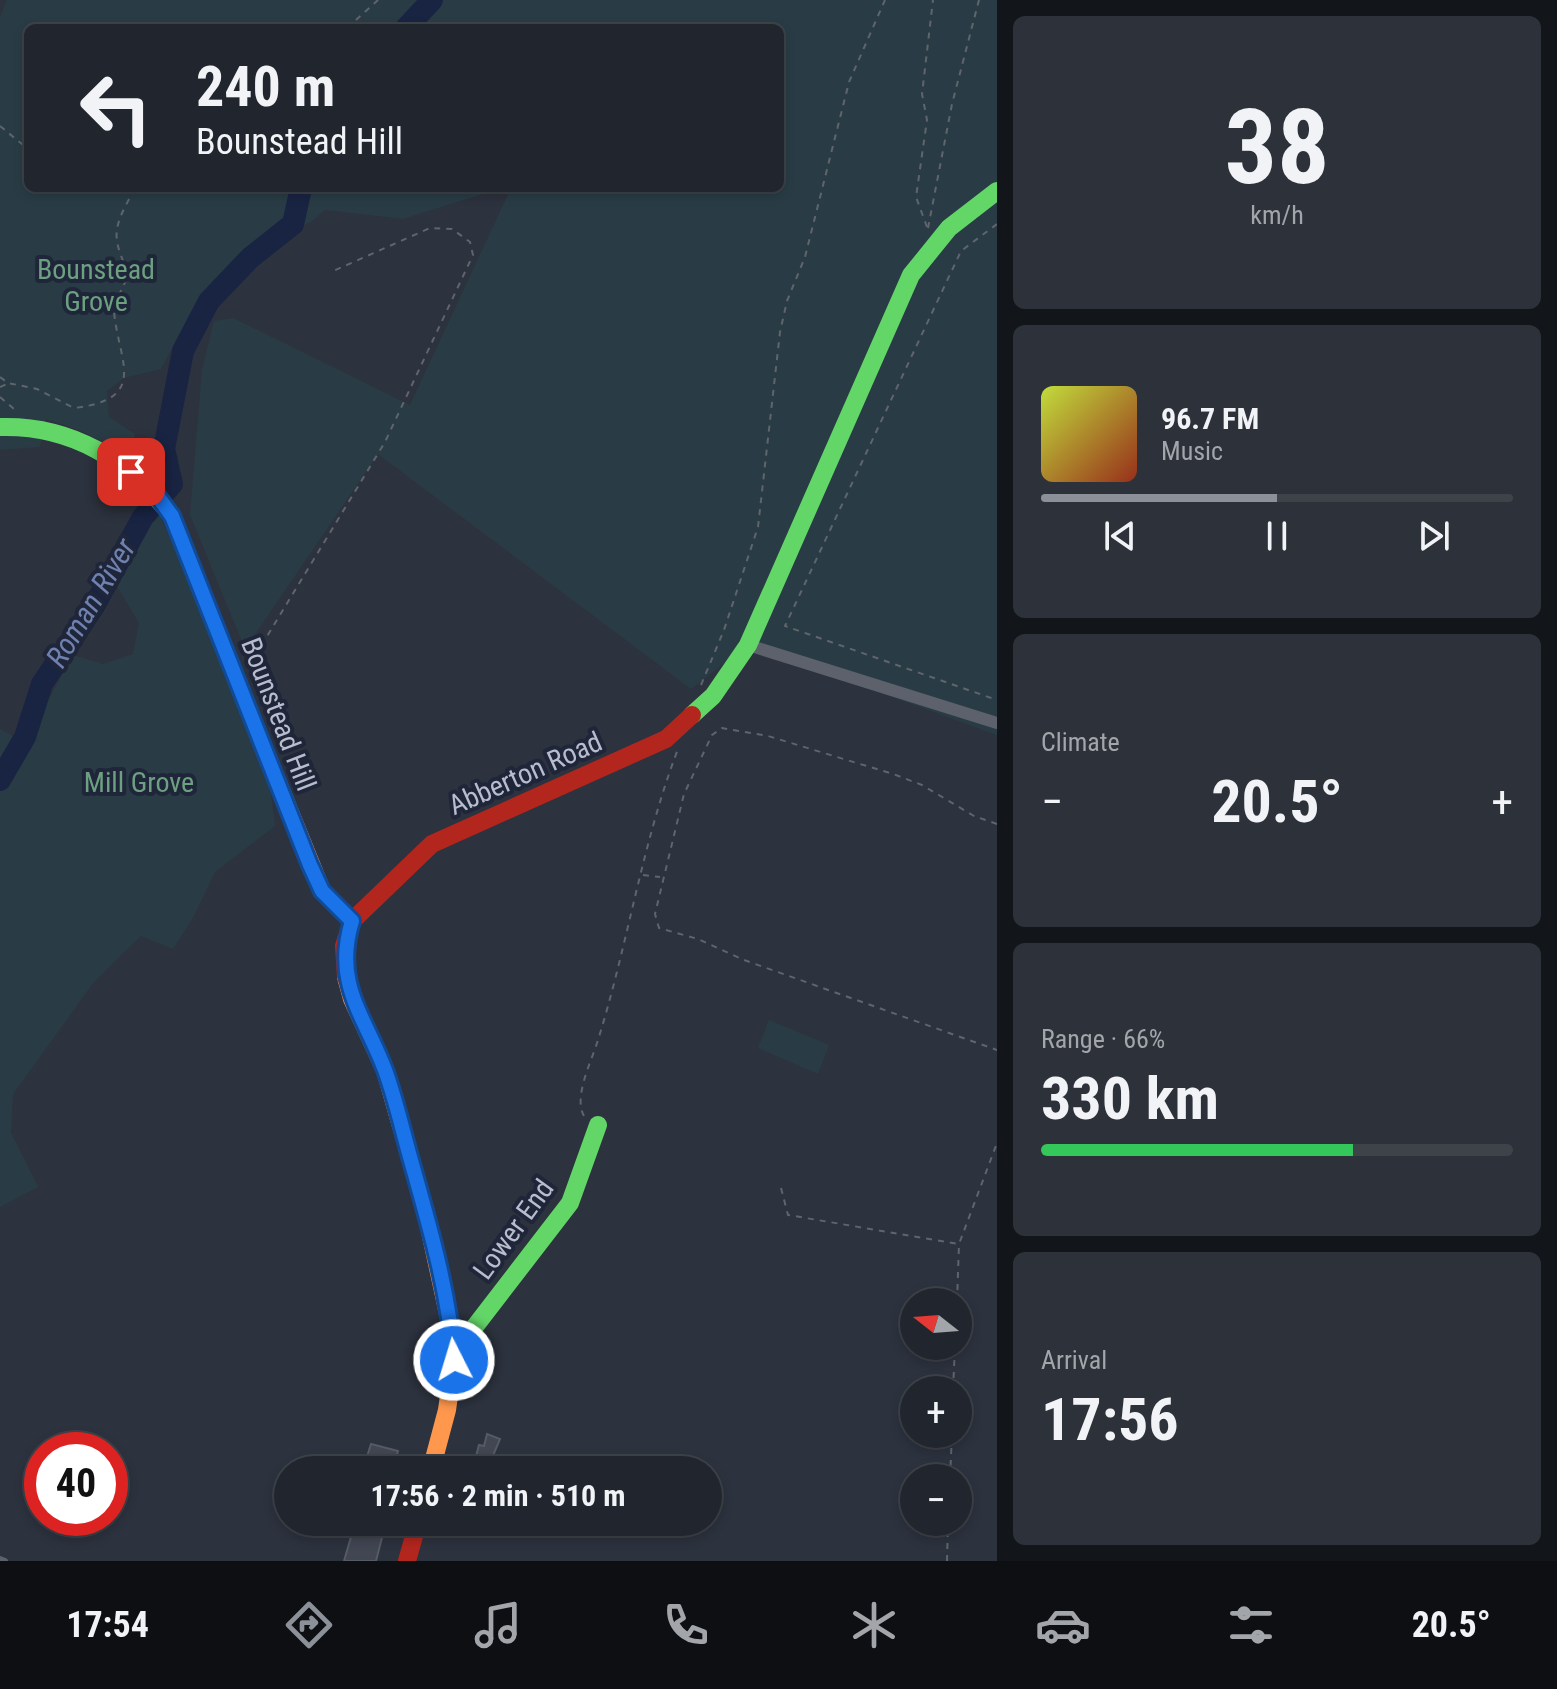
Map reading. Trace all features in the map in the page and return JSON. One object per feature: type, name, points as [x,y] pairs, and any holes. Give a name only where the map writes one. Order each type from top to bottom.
[{"type":"street","name":"Abberton Road","points":[[352,921],[371,898],[432,844],[666,739],[713,696],[748,645],[911,275],[933,240],[964,213],[997,191]]},
{"type":"street","name":"Bounstead Hill","points":[[0,427],[38,427],[82,444],[131,472],[153,490],[172,516],[322,891],[352,921]]},
{"type":"street","points":[[748,645],[997,723]]},
{"type":"street","points":[[352,921],[344,946],[345,973],[352,999],[385,1070],[449,1310],[453,1355],[447,1410],[435,1456]]},
{"type":"street","name":"Lower End","points":[[453,1355],[570,1203],[598,1125]]},
{"type":"street","points":[[407,1561],[414,1536]]},
{"type":"path","points":[[351,24],[378,0]]},
{"type":"path","points":[[713,696],[700,684],[724,630],[758,527],[760,484],[785,311],[805,257],[849,82],[885,0]]},
{"type":"path","points":[[933,0],[922,94],[927,120],[916,197],[928,228],[952,104],[979,0]]},
{"type":"path","points":[[0,126],[24,146]]},
{"type":"path","points":[[0,377],[8,383],[37,389],[74,408],[110,398],[122,384],[127,373],[113,308],[127,276],[116,241],[118,223],[133,192]]},
{"type":"path","points":[[997,224],[961,251],[785,626],[997,700]]},
{"type":"path","points":[[236,680],[245,672],[385,442],[473,255],[470,242],[452,229],[430,228],[331,272]]},
{"type":"path","points":[[0,387],[8,383]]},
{"type":"path","points":[[997,824],[974,816],[922,785],[893,774],[768,736],[722,728],[712,735],[684,794],[655,914],[659,928],[698,939],[757,965],[997,1050]]},
{"type":"path","points":[[598,1125],[581,1114],[581,1096],[613,991],[658,802],[679,748]]},
{"type":"path","points":[[642,874],[662,877]]},
{"type":"path","points":[[957,1288],[959,1244],[997,1143]]},
{"type":"path","points":[[781,1188],[788,1215],[959,1244]]},
{"type":"path","points":[[947,1561],[948,1536]]},
{"type":"green space","name":"Bounstead Grove","points":[[7,0],[997,0],[997,735],[748,645],[691,689],[378,454],[245,649],[190,515],[202,370],[214,321],[233,318],[410,405],[509,192],[784,192],[784,24],[24,24],[24,192],[489,192],[403,219],[325,210],[311,222],[249,246],[195,304],[161,369],[124,378],[107,391],[109,417],[135,434],[129,456],[84,432],[46,419],[40,447],[0,450],[0,17]]},
{"type":"green space","name":"Mill Grove","points":[[156,508],[203,609],[271,794],[275,826],[215,872],[193,918],[173,949],[141,936],[94,982],[13,1094],[11,1133],[38,1187],[0,1207],[0,729],[25,743],[73,655],[103,664],[133,654],[139,623],[114,581]]},
{"type":"green space","points":[[769,1020],[829,1045],[818,1074],[758,1048]]},
{"type":"building","points":[[487,1434],[500,1439],[493,1456],[476,1456],[479,1445],[484,1446]]},
{"type":"building","points":[[371,1444],[398,1451],[397,1456],[367,1456]]},
{"type":"building","points":[[351,1536],[382,1536],[376,1561],[344,1561]]},
{"type":"waterway","name":"Roman River","points":[[410,24],[432,0]]},
{"type":"waterway","name":"Roman River","points":[[0,780],[25,737],[42,684],[94,606],[143,517],[172,484],[164,449],[183,351],[209,301],[250,258],[293,224],[300,192]]},
{"type":"traffic: fast","points":[[692,715],[713,696],[748,645],[911,275],[949,228],[997,191]]},
{"type":"traffic: fast","points":[[0,427],[51,432],[75,440],[117,463],[155,496],[172,516],[246,704]]},
{"type":"traffic: fast","points":[[453,1355],[570,1203],[598,1125]]},
{"type":"traffic: slow","points":[[246,704],[322,891],[352,921]]},
{"type":"traffic: slow","points":[[346,977],[352,999],[385,1070],[426,1213],[452,1332],[454,1360],[447,1410],[435,1456]]},
{"type":"traffic: jam","points":[[346,977],[344,946],[352,921],[432,844],[666,739],[692,715]]},
{"type":"traffic: jam","points":[[407,1561],[414,1536]]},
{"type":"route","points":[[131,472],[153,490],[172,516],[310,865],[322,891],[352,921],[344,946],[345,973],[352,999],[385,1070],[426,1213],[449,1310],[454,1360]]}]
